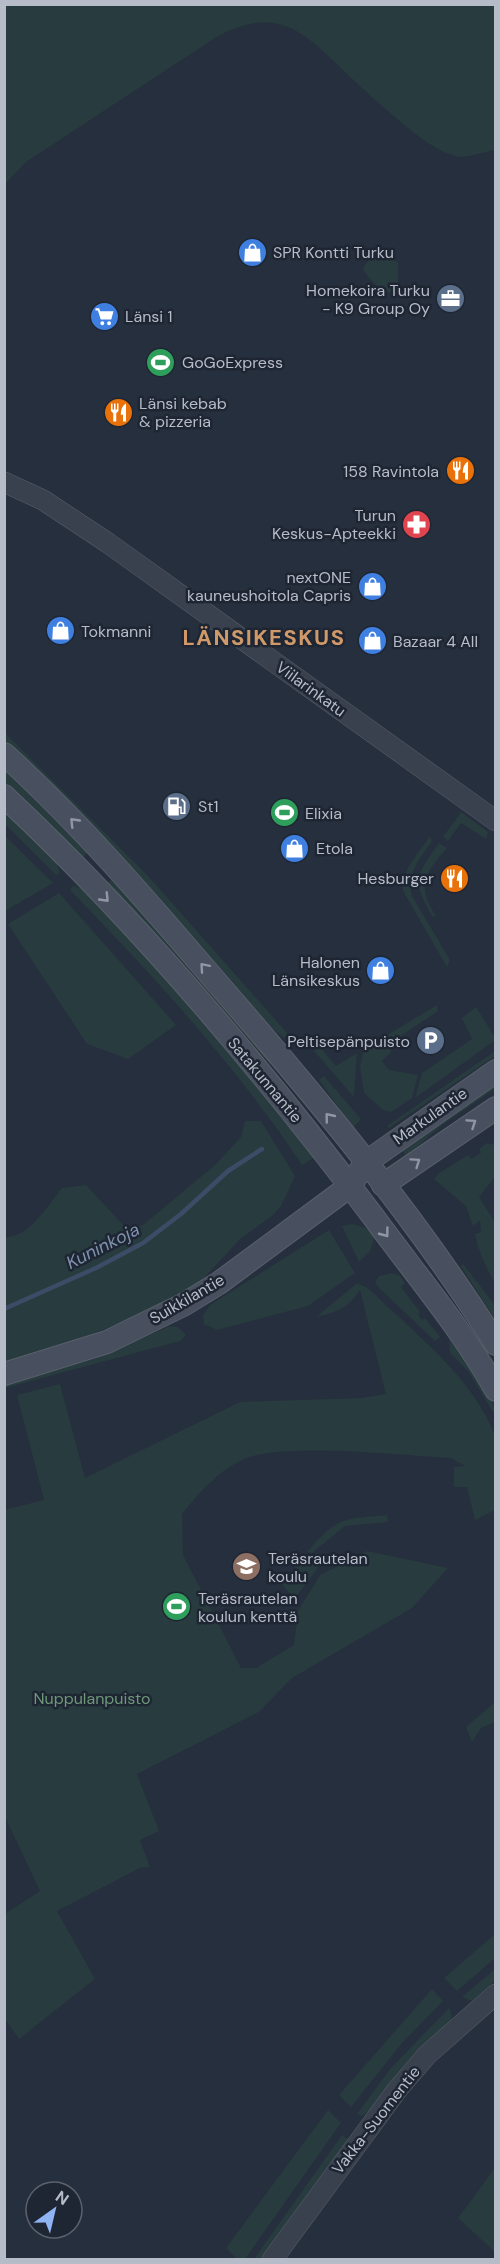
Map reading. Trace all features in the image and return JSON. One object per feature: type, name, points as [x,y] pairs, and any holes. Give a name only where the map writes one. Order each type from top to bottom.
[{"type":"main road","name":"Satakunnantie","points":[[4,754],[131,883],[248,1018],[383,1185],[465,1296],[495,1344]]},
{"type":"main road","name":"Satakunnantie","points":[[4,796],[148,942],[260,1073],[350,1186],[467,1344],[495,1390]]},
{"type":"main road","name":"Markulantie","points":[[365,1163],[495,1071]]},
{"type":"main road","name":"Markulantie","points":[[383,1185],[495,1108]]},
{"type":"main road","points":[[350,1186],[365,1163]]},
{"type":"main road","points":[[350,1186],[383,1185]]},
{"type":"main road","name":"Suikkilantie","points":[[4,1374],[107,1342],[183,1305],[219,1284],[350,1186]]},
{"type":"street","name":"Viilarinkatu","points":[[4,482],[43,500],[108,543],[495,820]]},
{"type":"street","name":"Vakka-Suomentie","points":[[272,2259],[397,2090],[427,2055],[495,1994]]},
{"type":"green space","points":[[5,4],[495,5],[495,150],[459,157],[436,148],[393,115],[305,36],[275,23],[258,23],[218,36],[26,162],[5,184]]},
{"type":"green space","points":[[383,253],[398,263],[398,294],[377,286],[363,268],[372,255]]},
{"type":"green space","points":[[4,732],[149,877],[288,1034],[284,1038],[260,1019],[45,780],[5,743]]},
{"type":"green space","points":[[5,766],[87,852],[82,859],[5,786]]},
{"type":"green space","points":[[4,810],[56,860],[60,873],[56,875],[5,824]]},
{"type":"green space","points":[[461,812],[488,832],[486,839],[461,823],[448,841],[443,837]]},
{"type":"green space","points":[[4,835],[53,883],[5,911],[4,911]]},
{"type":"green space","points":[[430,836],[432,841],[413,873],[412,896],[450,960],[447,967],[403,891],[408,869]]},
{"type":"green space","points":[[439,843],[447,848],[433,865],[425,888],[426,896],[436,916],[433,917],[421,895],[419,879],[425,864]]},
{"type":"green space","points":[[113,879],[274,1060],[270,1064],[207,997],[107,883]]},
{"type":"green space","points":[[73,886],[84,889],[196,1012],[315,1157],[302,1165],[221,1057],[163,988],[70,890]]},
{"type":"green space","points":[[59,893],[176,1025],[128,1059],[87,1044],[8,924]]},
{"type":"green space","points":[[437,1005],[438,1011],[389,1044],[391,1052],[382,1061],[389,1070],[418,1075],[412,1098],[391,1112],[383,1110],[364,1093],[360,1066],[364,1049]]},
{"type":"green space","points":[[476,1007],[494,1036],[494,1041],[415,1098],[422,1073],[472,1039],[462,1018]]},
{"type":"green space","points":[[320,1047],[336,1066],[357,1053],[354,1097],[314,1051],[315,1048]]},
{"type":"green space","points":[[495,1051],[495,1056],[389,1128],[387,1126]]},
{"type":"green space","points":[[324,1076],[361,1119],[353,1128],[319,1080]]},
{"type":"green space","points":[[495,1085],[495,1089],[442,1125],[406,1156],[401,1149]]},
{"type":"green space","points":[[245,1121],[261,1121],[295,1176],[281,1206],[272,1216],[240,1239],[203,1279],[172,1300],[63,1347],[5,1363],[5,1237],[14,1236],[30,1226],[62,1188],[86,1185],[126,1228],[143,1225],[216,1164],[241,1137]]},
{"type":"green space","points":[[487,1143],[495,1145],[495,1177],[479,1197],[494,1221],[495,1283],[483,1260],[475,1234],[481,1232],[480,1220],[473,1226],[466,1206],[434,1179],[439,1173],[468,1155],[471,1159],[481,1153],[479,1149]]},
{"type":"green space","points":[[352,1224],[366,1228],[375,1236],[370,1251],[359,1262],[342,1226]]},
{"type":"green space","points":[[329,1230],[355,1273],[308,1306],[217,1330],[204,1324],[203,1315],[210,1305]]},
{"type":"green space","points":[[463,1264],[495,1305],[495,1320],[461,1266]]},
{"type":"green space","points":[[392,1273],[399,1275],[405,1283],[401,1287],[420,1312],[418,1314],[422,1320],[425,1318],[440,1337],[435,1341],[377,1286],[375,1282],[379,1276]]},
{"type":"green space","name":"Nuppulanpuisto","points":[[356,1284],[374,1293],[434,1350],[475,1397],[496,1439],[495,1510],[475,1520],[467,1487],[454,1487],[454,1467],[465,1466],[451,1458],[344,1451],[284,1451],[260,1454],[233,1465],[195,1498],[182,1514],[183,1555],[241,1668],[256,1668],[294,1645],[298,1611],[320,1575],[367,1551],[448,1568],[412,1608],[292,1678],[259,1712],[137,1774],[159,1831],[140,1840],[150,1867],[140,1868],[57,1911],[95,1979],[19,2039],[5,2019],[5,1914],[40,1891],[5,1817],[4,1510],[44,1500],[17,1395],[60,1384],[85,1478],[240,1402],[361,1398],[386,1394],[360,1290],[342,1308],[316,1317]]},
{"type":"green space","points":[[170,1326],[178,1327],[186,1335],[180,1341],[5,1388],[5,1384],[96,1358]]},
{"type":"green space","points":[[449,1339],[484,1385],[494,1406],[495,1415],[468,1371],[450,1353]]},
{"type":"green space","points":[[387,1515],[388,1522],[345,1526],[312,1553],[307,1552],[326,1532],[341,1522]]},
{"type":"green space","points":[[301,1559],[317,1560],[321,1564],[294,1599],[278,1579],[296,1569],[293,1564]]},
{"type":"green space","points":[[495,1702],[495,1722],[481,1728],[472,1742],[466,1727]]},
{"type":"green space","points":[[495,1934],[495,1958],[457,1991],[444,1978]]},
{"type":"green space","points":[[495,1969],[495,1981],[472,2001],[462,1997]]},
{"type":"green space","points":[[432,1989],[443,2001],[402,2043],[351,2107],[339,2095]]},
{"type":"green space","points":[[449,2008],[451,2019],[370,2110],[362,2116],[357,2114],[390,2069]]},
{"type":"green space","points":[[328,2110],[341,2123],[245,2259],[237,2259],[226,2248]]},
{"type":"green space","points":[[342,2135],[348,2140],[260,2259],[254,2259]]},
{"type":"green space","points":[[495,2168],[495,2252],[458,2218]]},
{"type":"waterway","name":"Kuninkoja","points":[[4,1309],[96,1268],[143,1243],[181,1214],[228,1171],[262,1149]]},
{"type":"place","name":"SPR Kontti Turku","points":[[252,252]]},
{"type":"place","name":"Homekoira Turku - K9 Group Oy","points":[[451,299]]},
{"type":"place","name":"Länsi 1","points":[[104,316]]},
{"type":"place","name":"GoGoExpress","points":[[161,362]]},
{"type":"place","name":"Länsi kebab & pizzeria","points":[[118,412]]},
{"type":"place","name":"158 Ravintola","points":[[460,471]]},
{"type":"place","name":"Turun Keskus-Apteekki","points":[[417,524]]},
{"type":"place","name":"nextONE kauneushoitola Capris","points":[[372,586]]},
{"type":"place","name":"Tokmanni","points":[[60,631]]},
{"type":"place","name":"Bazaar 4 All","points":[[372,641]]},
{"type":"place","name":"St1","points":[[177,806]]},
{"type":"place","name":"Elixia","points":[[284,813]]},
{"type":"place","name":"Etola","points":[[295,848]]},
{"type":"place","name":"Hesburger","points":[[455,878]]},
{"type":"place","name":"Halonen Länsikeskus","points":[[381,971]]},
{"type":"place","name":"Peltisepänpuisto","points":[[431,1041]]},
{"type":"place","name":"Teräsrautelan koulu","points":[[247,1567]]},
{"type":"place","name":"Teräsrautelan koulun kenttä","points":[[177,1607]]},
{"type":"district","name":"LÄNSIKESKUS","points":[[264,637]]}]
